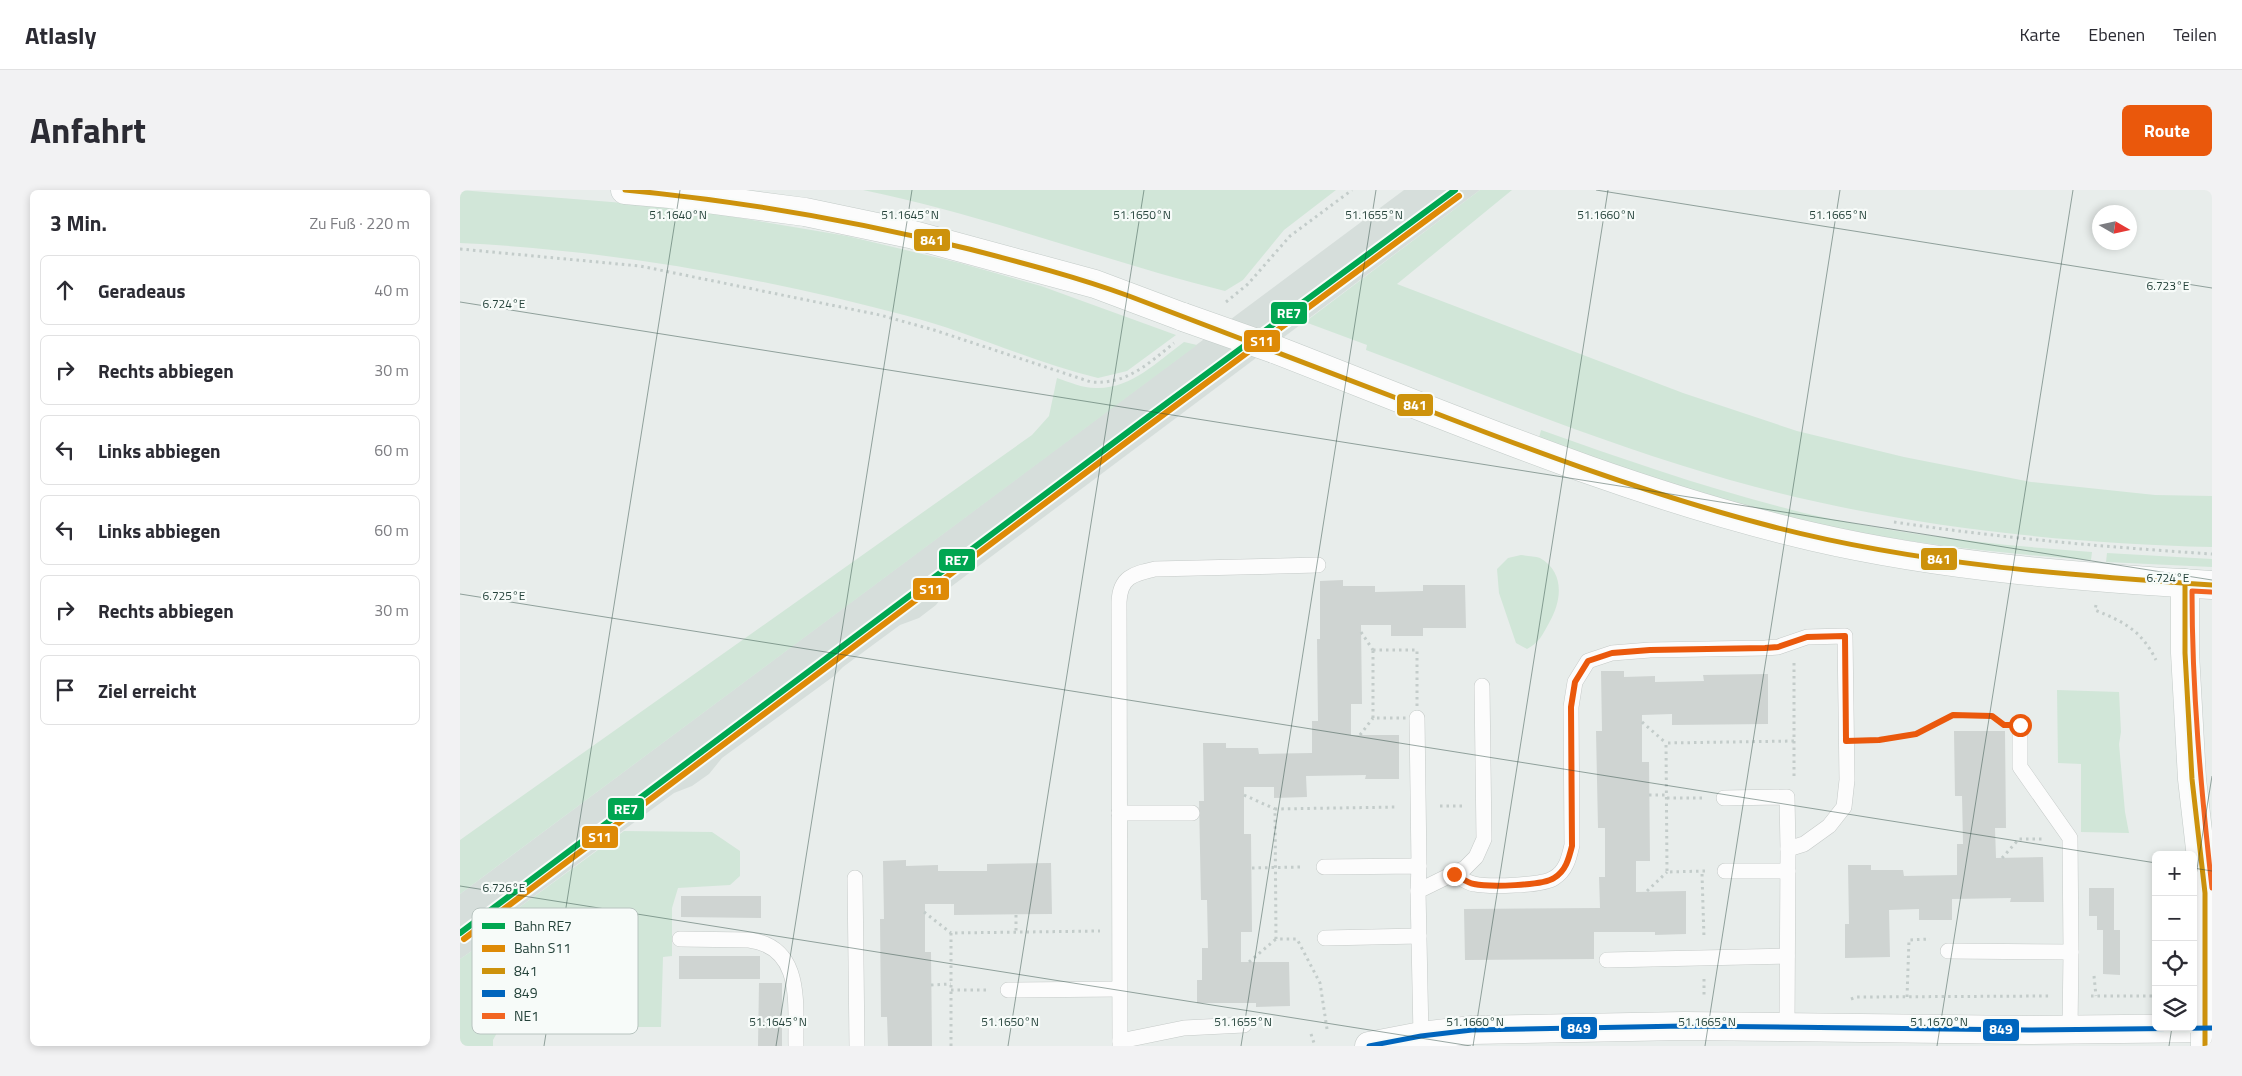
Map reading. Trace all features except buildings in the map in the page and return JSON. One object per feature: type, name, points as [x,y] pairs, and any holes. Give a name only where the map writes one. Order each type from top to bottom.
[{"type":"main road","points":[[625,190],[805,212],[910,234],[1095,284],[1182,327],[1274,350],[1598,474],[1717,512],[1815,537],[1986,566],[2100,578],[2212,585]]},
{"type":"main road","points":[[2185,583],[2185,653],[2192,779],[2205,893],[2205,1046]]},
{"type":"main road","points":[[2205,893],[2212,833]]},
{"type":"main road","points":[[1369,1046],[1472,1030],[1684,1026],[1787,1027],[1926,1037],[2070,1030],[2212,1028]]},
{"type":"lane","points":[[1244,1025],[1184,1028],[1120,1044],[1119,602],[1122,585],[1130,576],[1155,568],[1177,566],[1318,566]]},
{"type":"lane","points":[[1454,874],[1473,884],[1532,885],[1546,883],[1555,878],[1569,860],[1572,846],[1571,707],[1575,682],[1588,661],[1612,653],[1650,650],[1778,647],[1807,637],[1845,636],[1847,780],[1844,807],[1829,826],[1804,844],[1788,849]]},
{"type":"lane","points":[[1418,891],[1465,868],[1476,857],[1484,838],[1482,686]]},
{"type":"lane","points":[[1413,1040],[1419,936],[1417,718]]},
{"type":"lane","points":[[2020,725],[2020,767],[2070,838],[2070,1030]]},
{"type":"lane","points":[[1724,798],[1788,797],[1787,1027]]},
{"type":"lane","points":[[1119,813],[1192,813]]},
{"type":"lane","points":[[1324,867],[1418,866]]},
{"type":"lane","points":[[1725,871],[1788,871]]},
{"type":"lane","points":[[855,878],[857,1046]]},
{"type":"lane","points":[[1325,938],[1419,936]]},
{"type":"lane","points":[[680,939],[759,942],[768,946],[781,957],[789,968],[795,985],[796,1046]]},
{"type":"lane","points":[[1948,951],[2071,952]]},
{"type":"lane","points":[[1607,960],[1787,956]]},
{"type":"lane","points":[[1008,990],[1119,989]]},
{"type":"path","points":[[1218,308],[1248,284],[1290,236],[1352,190]]},
{"type":"path","points":[[460,249],[640,266],[842,307],[908,322],[1091,382],[1110,382],[1124,378],[1145,366],[1182,327]]},
{"type":"path","points":[[1893,522],[1989,536],[2102,547],[2212,554]]},
{"type":"path","points":[[2102,547],[2095,610],[2125,623],[2137,632],[2147,644],[2158,666]]},
{"type":"path","points":[[1360,735],[1373,718],[1373,650],[1361,632]]},
{"type":"path","points":[[1788,797],[1794,788],[1794,640]]},
{"type":"path","points":[[1373,650],[1416,650],[1417,718],[1373,718]]},
{"type":"path","points":[[1846,741],[1879,740],[1916,734],[1953,715],[1992,716],[2004,725],[2020,725]]},
{"type":"path","points":[[1642,722],[1666,743],[1794,741]]},
{"type":"path","points":[[1666,743],[1668,872]]},
{"type":"path","points":[[1244,795],[1275,809]]},
{"type":"path","points":[[1649,795],[1724,798]]},
{"type":"path","points":[[2002,858],[2018,839],[2070,838]]},
{"type":"path","points":[[1252,868],[1324,867]]},
{"type":"path","points":[[1702,871],[1704,996]]},
{"type":"path","points":[[1647,892],[1668,872],[1725,871]]},
{"type":"path","points":[[924,912],[951,933],[1119,931]]},
{"type":"path","points":[[1016,915],[1016,932]]},
{"type":"path","points":[[951,933],[951,1046]]},
{"type":"path","points":[[1249,962],[1276,940]]},
{"type":"path","points":[[931,985],[951,984]]},
{"type":"path","points":[[951,990],[1008,990]]},
{"type":"path","points":[[1856,997],[2152,996]]},
{"type":"path","points":[[1311,1034],[1315,1046]]},
{"type":"shaded area","points":[[1404,190],[1480,190],[948,589],[936,605],[919,618],[900,625],[722,758],[709,774],[692,786],[674,793],[518,908],[472,908],[472,951],[460,959],[460,894]]},
{"type":"green space","points":[[460,190],[674,207],[847,236],[960,263],[1041,286],[1176,335],[1127,371],[1098,378],[1049,364],[929,322],[849,301],[739,277],[684,267],[572,252],[460,243]]},
{"type":"green space","points":[[863,190],[1336,190],[1284,230],[1243,280],[1225,291],[954,212]]},
{"type":"green space","points":[[1480,190],[1512,190],[1397,284],[1683,393],[1797,431],[1904,457],[2031,482],[2155,495],[2212,496],[2212,547],[2151,545],[2030,536],[1908,519],[1789,495],[1684,466],[1592,435],[1366,350],[1367,345],[1305,322]]},
{"type":"green space","points":[[1184,342],[1197,345],[460,894],[460,840],[1032,435],[1049,416],[1057,378],[1093,388],[1110,387],[1144,372]]},
{"type":"green space","points":[[1541,430],[1672,475],[1804,513],[1839,521],[1947,538],[2092,552],[2091,560],[1997,552],[1934,544],[1871,535],[1802,521],[1725,501],[1613,464],[1539,438]]},
{"type":"green space","points":[[2107,553],[2212,559],[2212,567],[2106,562]]},
{"type":"green space","points":[[1521,555],[1538,557],[1548,564],[1554,571],[1559,588],[1557,606],[1549,623],[1538,641],[1527,649],[1516,643],[1499,593],[1497,569],[1508,558]]},
{"type":"green space","points":[[2057,690],[2119,692],[2121,732],[2119,744],[2125,812],[2129,833],[2081,832],[2081,764],[2058,763]]},
{"type":"green space","points":[[624,831],[712,832],[740,851],[740,876],[730,885],[678,888],[672,908],[672,956],[663,957],[661,1027],[638,1027],[638,908],[518,908]]},
{"type":"green space","points":[[472,951],[472,1034],[496,1034],[493,1040],[493,1046],[460,1046],[460,959]]},
{"type":"rail line","name":"RE7","points":[[493,908],[1140,423],[1455,190]]},
{"type":"rail line","name":"S11","points":[[505,908],[1144,429],[1459,196]]},
{"type":"rail line","name":"RE7","points":[[460,933],[472,924]]},
{"type":"rail line","name":"S11","points":[[464,939],[472,933]]},
{"type":"transit line","name":"841","points":[[625,190],[755,206],[841,221],[969,249],[1070,276],[1129,296],[1491,435],[1585,469],[1679,500],[1774,527],[1828,540],[1937,559],[2047,572],[2212,585]]},
{"type":"transit line","name":"841","points":[[2185,583],[2185,653],[2192,779],[2205,893],[2205,1046]]},
{"type":"transit line","name":"NE1","points":[[2211,592],[2192,591],[2192,628],[2198,740],[2212,888]]},
{"type":"transit line","name":"849","points":[[1369,1046],[1421,1036],[1472,1030],[1684,1026],[2028,1030],[2212,1028]]},
{"type":"route","points":[[1454,874],[1473,884],[1532,885],[1546,883],[1562,872],[1569,860],[1572,846],[1571,707],[1575,682],[1588,661],[1598,656],[1650,650],[1778,647],[1807,637],[1845,636],[1846,741],[1879,740],[1916,734],[1953,715],[1992,716],[2004,725],[2020,725]]}]
